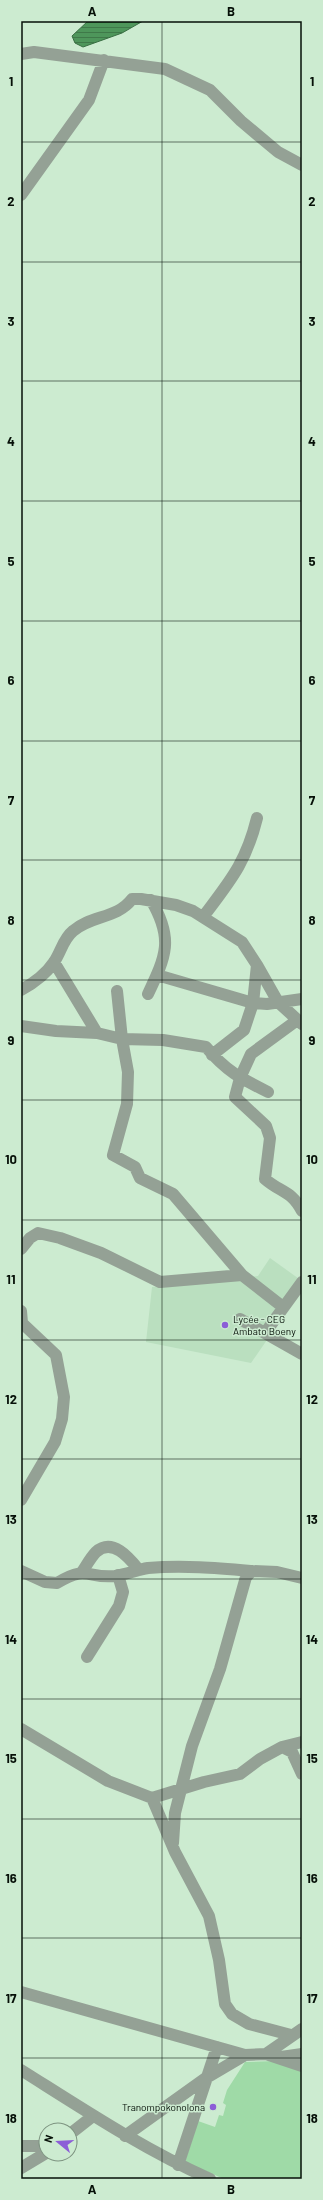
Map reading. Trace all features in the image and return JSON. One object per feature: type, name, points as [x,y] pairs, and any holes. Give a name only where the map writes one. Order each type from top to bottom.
[{"type":"street","points":[[21,54],[34,52],[166,69],[210,90],[241,121],[278,152],[302,165]]},
{"type":"street","points":[[21,195],[89,100],[104,60]]},
{"type":"street","points":[[203,917],[237,872],[250,843],[257,818]]},
{"type":"street","points":[[21,990],[35,983],[54,962],[68,937],[87,920],[104,917],[125,908],[132,900],[151,900],[176,905],[192,911],[242,942],[278,1002],[299,1022],[251,1054],[240,1078],[235,1097],[266,1126],[270,1138],[264,1179],[273,1186],[295,1198],[302,1211]]},
{"type":"street","points":[[148,994],[157,975],[167,945],[165,930],[151,900]]},
{"type":"street","points":[[54,962],[97,1033]]},
{"type":"street","points":[[212,1055],[244,1030],[253,1003],[257,965]]},
{"type":"street","points":[[157,975],[253,1003],[267,1004],[302,999]]},
{"type":"street","points":[[118,991],[122,1039],[128,1072],[127,1104],[113,1155],[135,1167],[140,1178],[173,1194],[242,1275],[284,1307]]},
{"type":"street","points":[[21,1026],[56,1031],[97,1033],[122,1039],[163,1040],[206,1047],[221,1065],[240,1078],[268,1092]]},
{"type":"street","points":[[21,1249],[30,1238],[38,1233],[60,1238],[101,1253],[160,1282],[242,1275]]},
{"type":"street","points":[[265,1333],[302,1282]]},
{"type":"street","points":[[21,1311],[22,1323],[56,1355],[64,1397],[62,1419],[55,1442],[21,1500]]},
{"type":"street","points":[[240,1319],[302,1354]]},
{"type":"street","points":[[82,1572],[97,1551],[106,1548],[124,1552],[139,1570]]},
{"type":"street","points":[[21,1571],[45,1582],[57,1583],[72,1574],[82,1572],[118,1575],[139,1570],[191,1565],[277,1572],[302,1578]]},
{"type":"street","points":[[173,1846],[175,1813],[192,1746],[220,1669],[246,1577],[252,1571]]},
{"type":"street","points":[[88,1657],[119,1606],[123,1592],[118,1575]]},
{"type":"street","points":[[21,1729],[108,1781],[152,1798],[204,1782],[240,1774],[260,1759],[282,1747],[302,1742]]},
{"type":"street","points":[[282,1747],[292,1752],[302,1774]]},
{"type":"street","points":[[152,1798],[173,1846],[209,1916],[219,1960],[225,2004],[232,2014],[249,2024],[297,2032]]},
{"type":"street","points":[[21,1992],[245,2055],[266,2054],[280,2057],[302,2066]]},
{"type":"street","points":[[266,2054],[297,2032]]},
{"type":"street","points":[[178,2165],[217,2047]]},
{"type":"street","points":[[280,2057],[302,2054]]},
{"type":"street","points":[[125,2136],[206,2078],[245,2055]]},
{"type":"street","points":[[21,2070],[125,2136],[178,2165],[210,2179]]},
{"type":"street","points":[[78,2128],[93,2116]]},
{"type":"street","points":[[21,2146],[38,2146]]},
{"type":"street","points":[[21,2168],[38,2158]]},
{"type":"shaded area","points":[[88,21],[143,21],[122,33],[83,47],[75,43],[72,36]]},
{"type":"shaded area","points":[[270,1258],[302,1281],[302,1289],[251,1363],[146,1342],[152,1287],[258,1276]]},
{"type":"shaded area","points":[[276,2061],[302,2071],[302,2179],[224,2179],[185,2162],[198,2121],[215,2127],[219,2115],[223,2116],[226,2105],[223,2103],[227,2090],[245,2062]]},
{"type":"place","name":"Lycée - CEG Ambato Boeny","points":[[225,1325]]},
{"type":"place","name":"Tranompokonolona","points":[[213,2107]]}]
